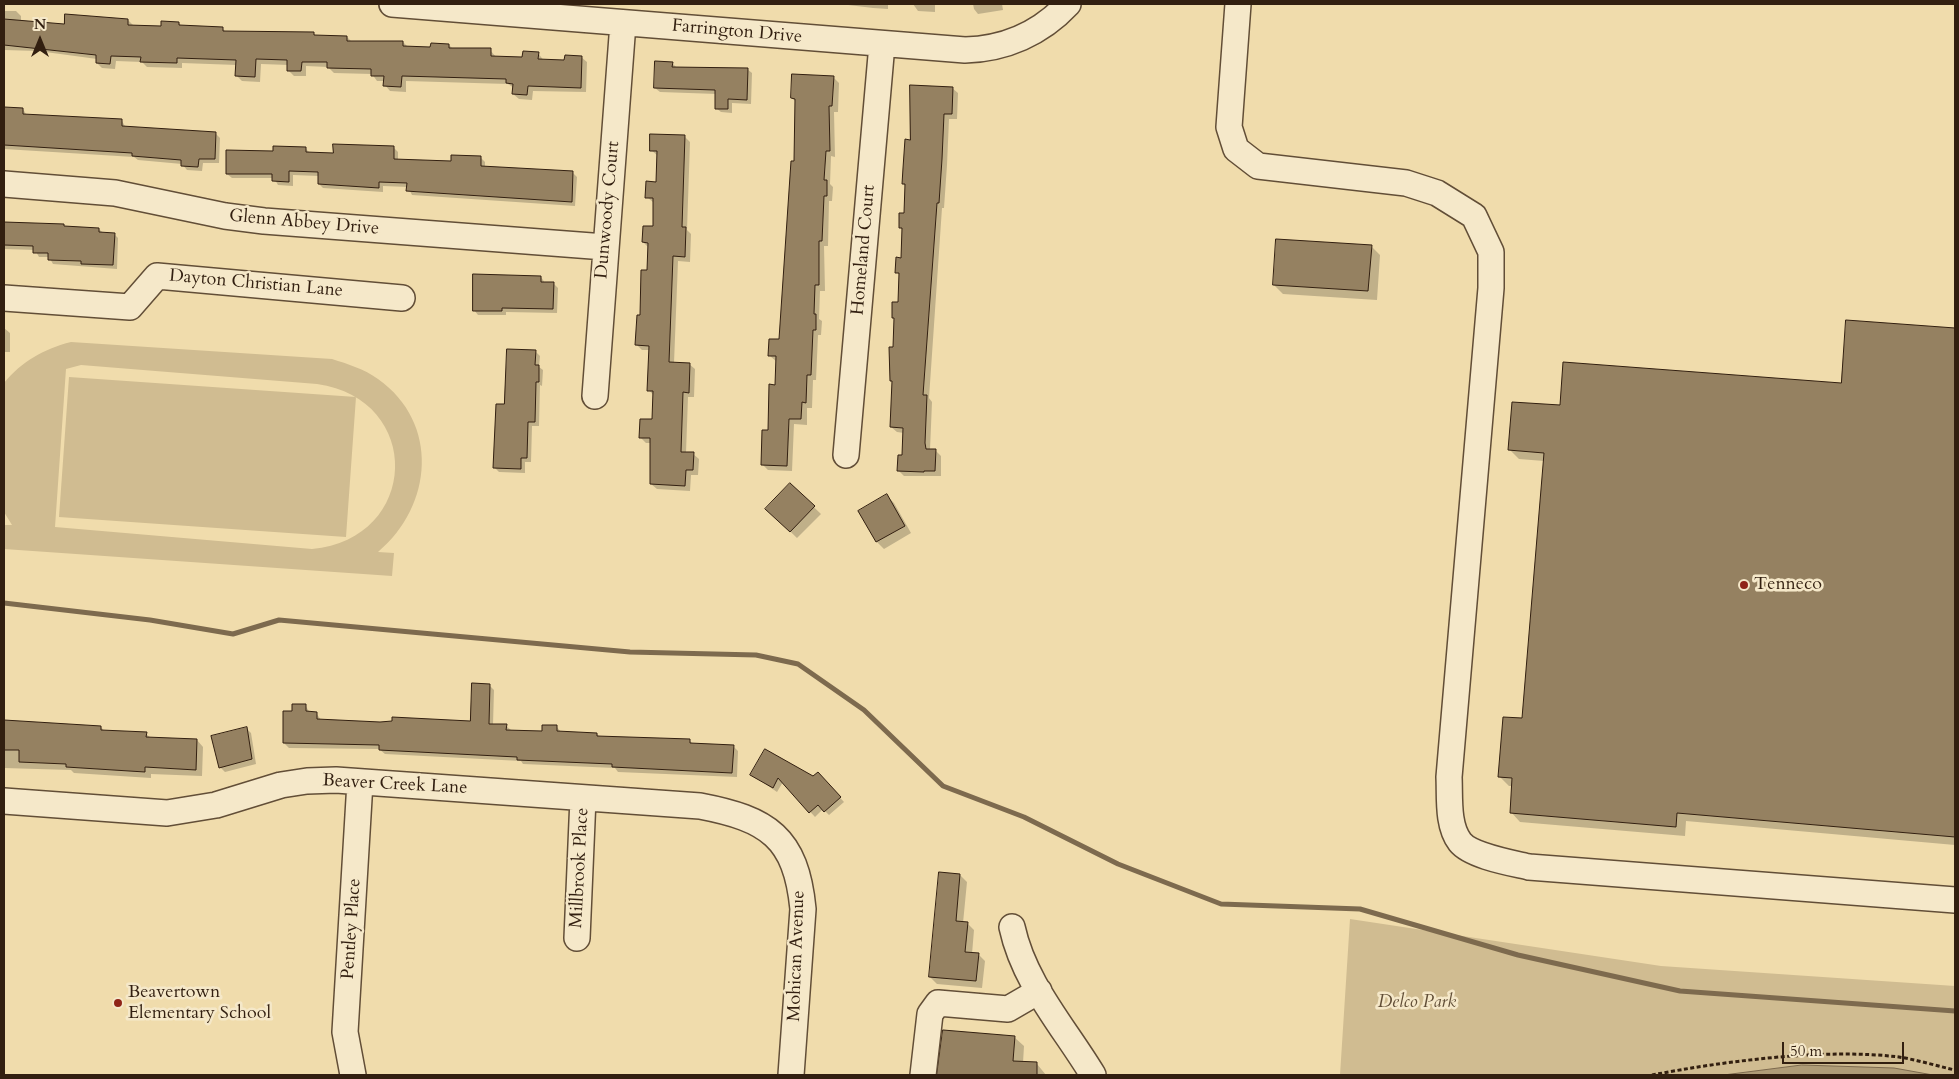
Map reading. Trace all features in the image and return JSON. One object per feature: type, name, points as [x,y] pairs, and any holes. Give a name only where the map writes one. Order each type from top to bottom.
[{"type":"street","name":"Farrington Drive","points":[[392,4],[965,50],[995,47],[1017,40],[1038,30],[1068,4]]},
{"type":"street","points":[[1238,4],[1229,127],[1236,149],[1258,166],[1406,183],[1437,193],[1474,216],[1491,252],[1491,288],[1449,777],[1451,818],[1460,842],[1483,856],[1529,867],[1955,900]]},
{"type":"street","name":"Dunwoody Court","points":[[595,396],[623,23]]},
{"type":"street","name":"Homeland Court","points":[[846,455],[882,44]]},
{"type":"street","name":"Glenn Abbey Drive","points":[[4,184],[115,193],[225,216],[264,221],[605,247]]},
{"type":"street","name":"Dayton Christian Lane","points":[[4,298],[130,307],[157,276],[402,298]]},
{"type":"street","name":"Beaver Creek Lane","points":[[4,800],[167,813],[216,805],[281,785],[307,781],[360,782],[700,806],[729,811],[747,817],[767,829],[780,841]]},
{"type":"street","name":"Pentley Place","points":[[353,1075],[345,1032],[360,782]]},
{"type":"street","name":"Millbrook Place","points":[[576,938],[583,798]]},
{"type":"street","name":"Mohican Avenue","points":[[780,841],[794,861],[800,882],[803,908],[791,1075]]},
{"type":"street","points":[[1012,927],[1023,961],[1038,991],[1093,1075]]},
{"type":"street","points":[[923,1075],[930,1014],[938,1003],[1008,1009],[1038,991]]},
{"type":"path","points":[[1652,1075],[1710,1066],[1830,1055],[1900,1057],[1955,1070]]},
{"type":"green space","points":[[71,342],[332,359],[373,375],[398,397],[412,418],[420,441],[422,465],[419,489],[410,512],[396,533],[378,552],[394,553],[392,576],[4,549],[4,525],[12,525],[4,512],[4,383],[26,362],[43,352]],"holes":[[[81,365],[317,384],[352,395],[377,415],[391,440],[395,468],[389,496],[373,521],[348,540],[312,549],[55,527],[66,369]]]},
{"type":"green space","points":[[69,377],[356,397],[346,537],[59,517]]},
{"type":"green space","name":"Delco Park","points":[[1350,919],[1661,966],[1955,986],[1955,1075],[1340,1075]]},
{"type":"shaded area","points":[[1802,1065],[1894,1068],[1933,1075],[1724,1075]]},
{"type":"building","points":[[65,14],[128,19],[128,25],[161,26],[161,21],[179,22],[179,25],[223,27],[223,31],[314,32],[314,35],[347,36],[347,41],[403,41],[403,46],[430,47],[431,43],[449,44],[449,48],[491,48],[491,56],[522,57],[523,51],[539,52],[538,59],[564,60],[565,55],[582,56],[581,88],[528,86],[527,95],[512,94],[513,84],[506,83],[506,79],[402,76],[401,87],[383,86],[384,76],[371,76],[371,69],[327,68],[327,62],[302,62],[301,71],[287,71],[287,60],[256,59],[255,77],[235,76],[236,60],[177,58],[177,63],[140,62],[141,57],[111,56],[110,64],[96,63],[96,55],[4,45],[4,19],[64,24]]},
{"type":"building","points":[[655,61],[673,62],[672,67],[748,68],[747,100],[728,99],[728,109],[715,109],[715,90],[654,88]]},
{"type":"building","points":[[792,74],[834,76],[832,106],[829,106],[830,151],[826,151],[824,180],[827,180],[827,196],[824,196],[822,241],[819,241],[819,285],[815,285],[814,314],[816,314],[816,330],[813,330],[811,375],[807,375],[806,403],[802,402],[801,419],[789,419],[787,466],[761,465],[762,430],[768,430],[769,384],[775,385],[776,356],[768,356],[769,339],[779,339],[791,161],[794,161],[795,99],[791,98]]},
{"type":"building","points":[[910,85],[953,87],[952,114],[944,114],[939,203],[937,203],[923,395],[927,395],[925,443],[926,449],[936,449],[935,471],[924,472],[897,471],[898,455],[902,455],[903,428],[890,427],[892,381],[890,381],[889,347],[893,347],[894,318],[892,318],[892,302],[898,302],[899,273],[895,273],[896,257],[901,258],[902,228],[899,228],[899,213],[904,213],[905,184],[902,184],[905,139],[910,140]]},
{"type":"building","points":[[4,107],[23,108],[23,114],[122,119],[122,126],[216,132],[215,159],[199,159],[198,167],[181,166],[181,160],[132,156],[132,153],[4,145]]},
{"type":"building","points":[[650,134],[685,135],[682,227],[686,227],[685,257],[673,256],[669,362],[690,363],[689,393],[683,392],[681,452],[694,452],[693,470],[686,470],[685,486],[650,484],[650,438],[639,438],[640,419],[652,419],[653,391],[647,391],[649,346],[635,345],[637,315],[640,315],[641,270],[647,270],[648,243],[642,242],[643,226],[653,226],[653,198],[645,198],[646,181],[656,182],[657,151],[650,151]]},
{"type":"building","points":[[333,144],[394,146],[394,159],[451,161],[451,155],[481,156],[481,166],[573,171],[572,202],[406,191],[407,183],[379,182],[379,188],[318,184],[318,172],[289,171],[289,182],[272,181],[272,174],[226,174],[226,150],[273,151],[273,146],[306,147],[306,152],[333,153]]},
{"type":"building","points":[[4,222],[64,224],[64,226],[99,228],[99,232],[115,233],[113,265],[81,264],[81,261],[48,260],[48,253],[33,253],[33,246],[4,245]]},
{"type":"building","points":[[1276,239],[1372,245],[1368,291],[1273,285]]},
{"type":"building","points":[[473,274],[541,276],[541,282],[554,282],[553,309],[502,308],[502,311],[473,311]]},
{"type":"building","name":"Tenneco","points":[[1846,320],[1955,328],[1955,837],[1677,813],[1676,827],[1510,813],[1512,778],[1498,777],[1503,717],[1522,718],[1544,453],[1508,450],[1512,402],[1560,405],[1563,362],[1841,383]]},
{"type":"building","points":[[507,349],[536,350],[535,365],[539,365],[539,382],[536,382],[535,422],[528,422],[527,458],[521,458],[521,469],[493,468],[496,404],[504,404]]},
{"type":"building","points":[[790,483],[815,506],[790,532],[765,509]]},
{"type":"building","points":[[887,494],[905,526],[876,542],[858,511]]},
{"type":"building","points":[[472,683],[490,684],[489,724],[507,724],[506,730],[542,731],[542,725],[557,725],[557,731],[597,733],[597,736],[690,739],[690,743],[734,745],[732,773],[612,767],[612,764],[517,760],[517,757],[379,750],[379,745],[283,743],[283,711],[292,711],[292,704],[306,704],[306,711],[317,712],[317,719],[380,722],[392,721],[392,717],[470,721]]},
{"type":"building","points":[[4,720],[101,726],[101,730],[147,732],[146,737],[197,739],[196,770],[145,767],[145,772],[66,767],[66,764],[19,762],[19,750],[4,750]]},
{"type":"building","points":[[247,727],[252,759],[219,768],[211,736]]},
{"type":"building","points":[[765,749],[813,776],[818,772],[841,797],[824,812],[818,805],[809,813],[778,778],[773,788],[750,775]]},
{"type":"building","points":[[939,872],[960,874],[956,921],[968,922],[965,952],[979,953],[976,981],[929,977]]},
{"type":"building","points":[[943,1030],[1015,1036],[1013,1061],[1037,1062],[1037,1075],[937,1075]]},
{"type":"waterway","points":[[4,603],[150,620],[233,634],[279,620],[630,652],[756,655],[798,664],[864,710],[943,786],[1024,817],[1118,864],[1221,904],[1360,909],[1518,955],[1680,991],[1955,1011]]},
{"type":"place","name":"Tenneco","points":[[1744,585]]},
{"type":"place","name":"Beavertown Elementary School","points":[[118,1003]]}]
